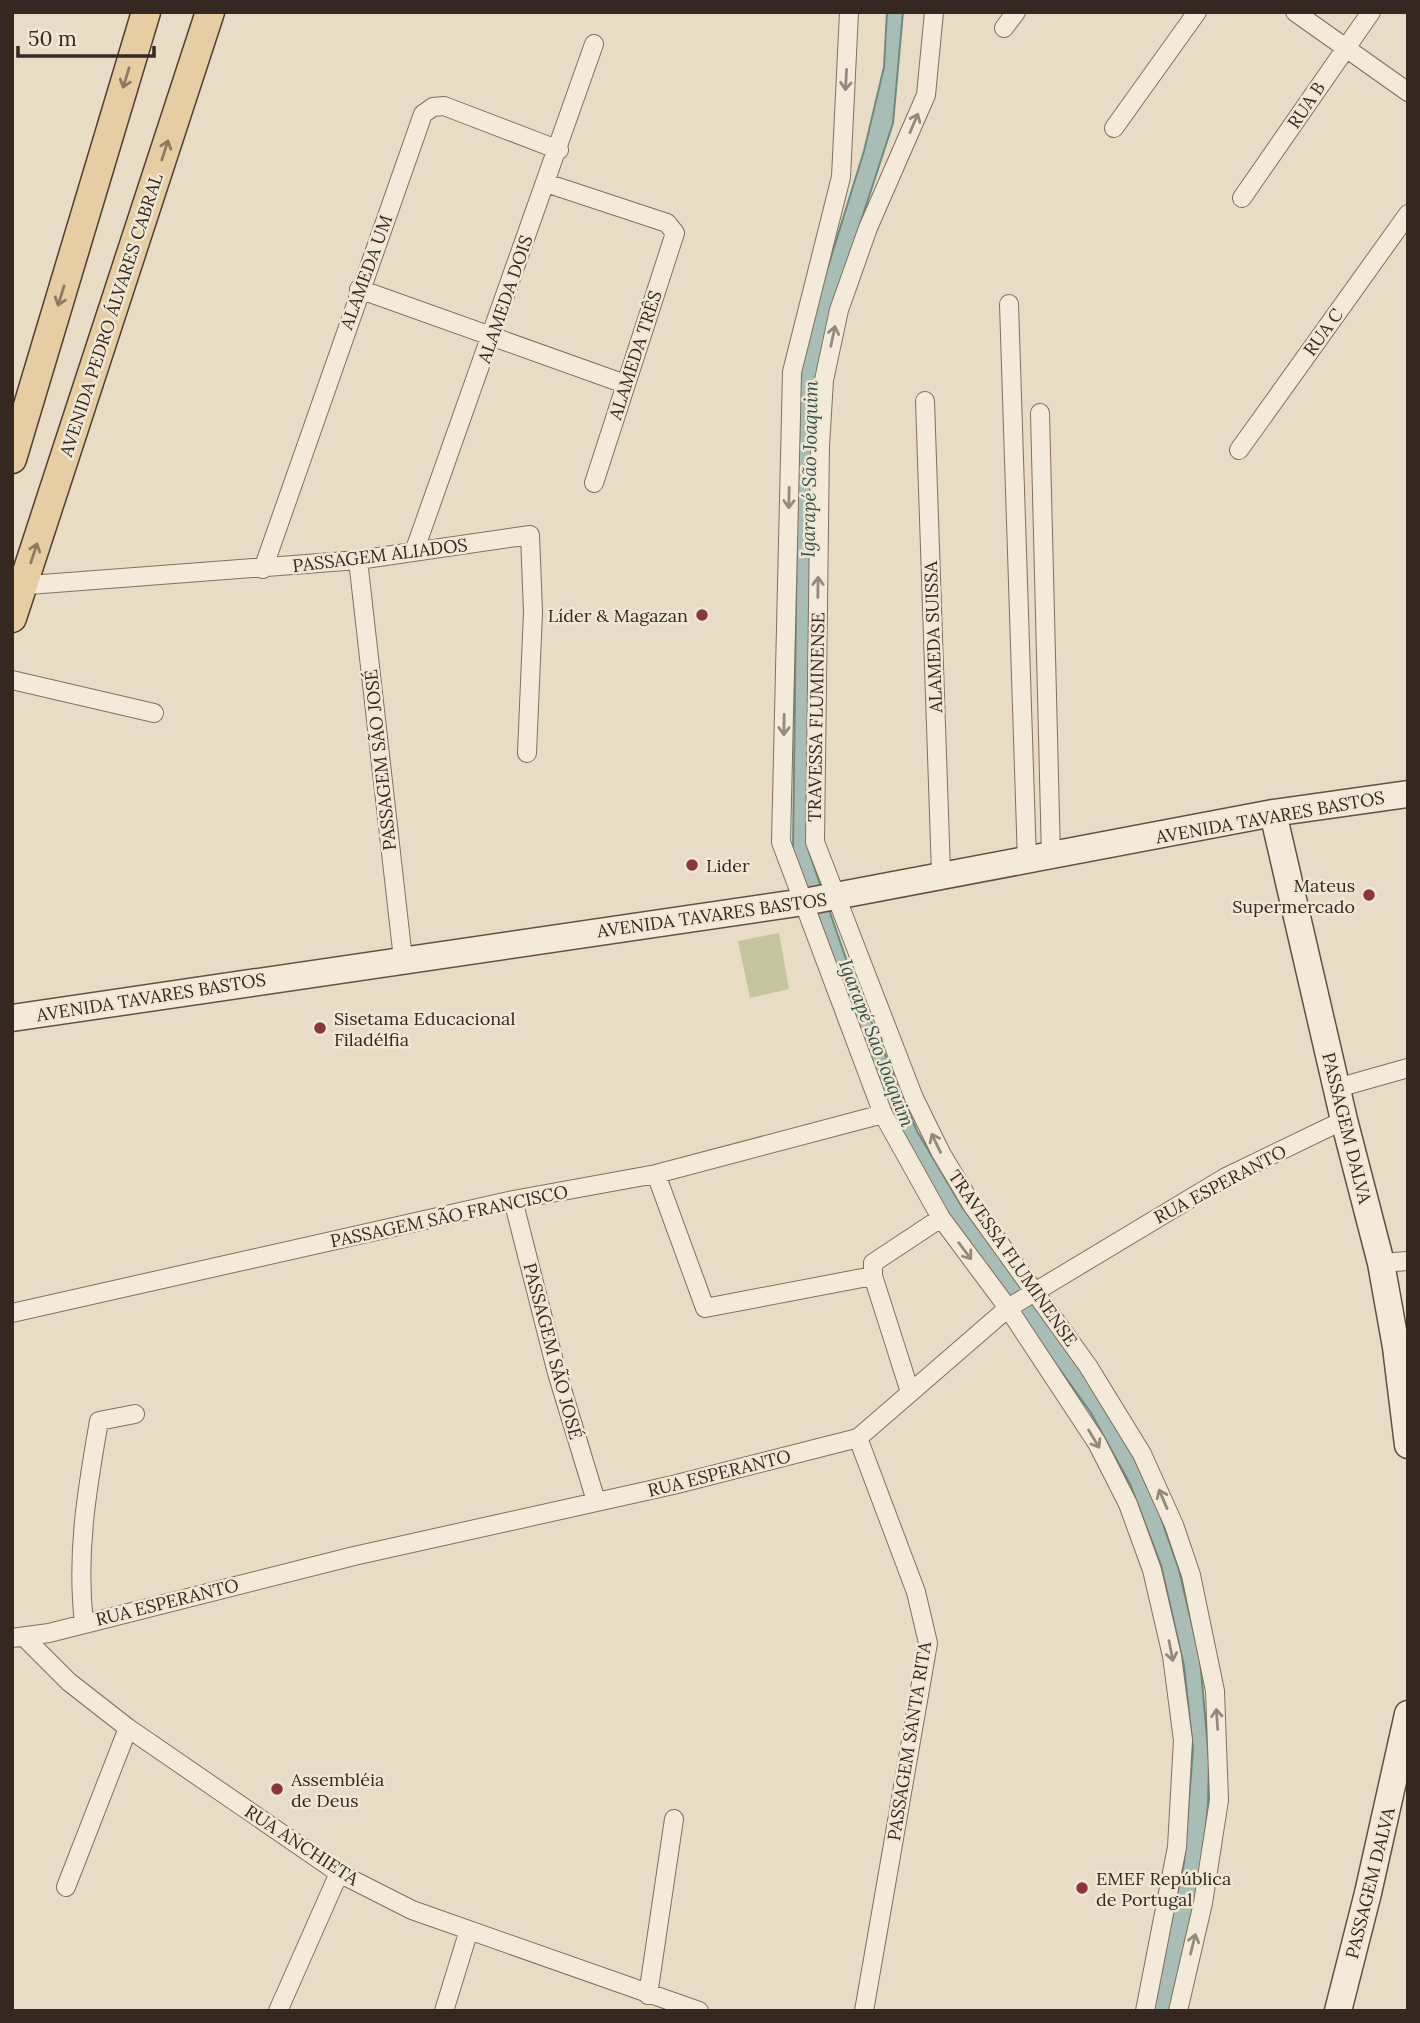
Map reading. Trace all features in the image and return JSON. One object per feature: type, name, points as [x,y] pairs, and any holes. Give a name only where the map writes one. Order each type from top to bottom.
[{"type":"main road","points":[[12,459],[146,12]]},
{"type":"main road","name":"AVENIDA PEDRO ÁLVARES CABRAL","points":[[12,618],[18,586],[210,12]]},
{"type":"main road","name":"AVENIDA TAVARES BASTOS","points":[[12,1018],[819,899],[941,873],[1039,859],[1273,813],[1408,794]]},
{"type":"main road","name":"PASSAGEM DALVA","points":[[1273,813],[1344,1121],[1381,1263],[1396,1347],[1408,1445]]},
{"type":"main road","name":"PASSAGEM DALVA","points":[[1338,2011],[1368,1893],[1408,1714]]},
{"type":"street","points":[[849,12],[841,177],[792,372],[781,842],[819,899],[883,1114],[940,1218],[1010,1307],[1097,1443],[1128,1504],[1152,1570],[1172,1656],[1183,1741],[1177,1847],[1145,2011]]},
{"type":"street","name":"TRAVESSA FLUMINENSE","points":[[934,12],[926,95],[869,228],[843,298],[824,380],[820,446],[815,842],[819,899],[941,1153],[972,1205],[1032,1293],[1088,1366],[1142,1454],[1174,1525],[1191,1575],[1211,1662],[1217,1723],[1219,1800],[1203,1903],[1178,2011]]},
{"type":"street","points":[[1004,28],[1016,12]]},
{"type":"street","points":[[1114,128],[1198,12]]},
{"type":"street","points":[[1295,12],[1408,92]]},
{"type":"street","name":"RUA B","points":[[1242,198],[1371,12]]},
{"type":"street","name":"ALAMEDA DOIS","points":[[414,552],[559,150],[594,44]]},
{"type":"street","name":"ALAMEDA UM","points":[[263,569],[359,289],[423,114],[433,107],[444,106],[559,150]]},
{"type":"street","name":"ALAMEDA TRÊS","points":[[546,183],[667,223],[675,233],[594,483]]},
{"type":"street","name":"RUA C","points":[[1239,450],[1408,214]]},
{"type":"street","points":[[359,289],[625,384]]},
{"type":"street","points":[[1009,304],[1039,859]]},
{"type":"street","name":"ALAMEDA SUISSA","points":[[925,401],[941,873]]},
{"type":"street","points":[[1039,859],[1041,413]]},
{"type":"street","name":"PASSAGEM ALIADOS","points":[[18,586],[358,560],[530,535],[533,612],[527,753]]},
{"type":"street","name":"PASSAGEM SÃO JOSÉ","points":[[358,560],[403,960]]},
{"type":"street","points":[[12,680],[154,713]]},
{"type":"street","points":[[1337,1088],[1408,1068]]},
{"type":"street","name":"PASSAGEM SÃO FRANCISCO","points":[[12,1313],[513,1200],[656,1174],[883,1114]]},
{"type":"street","name":"RUA ESPERANTO","points":[[18,1638],[354,1556],[673,1486],[858,1438],[1010,1307],[1226,1177],[1344,1121]]},
{"type":"street","points":[[656,1174],[705,1308],[873,1276]]},
{"type":"street","name":"PASSAGEM SÃO JOSÉ","points":[[513,1200],[557,1373],[596,1501]]},
{"type":"street","points":[[910,1392],[873,1276],[873,1263],[940,1218]]},
{"type":"street","points":[[1381,1263],[1408,1261]]},
{"type":"street","points":[[84,1623],[79,1577],[83,1521],[99,1421],[135,1415]]},
{"type":"street","name":"PASSAGEM SANTA RITA","points":[[858,1438],[916,1592],[928,1643],[864,2011]]},
{"type":"street","name":"RUA ANCHIETA","points":[[18,1638],[128,1728],[339,1873],[412,1910],[699,2011]]},
{"type":"street","points":[[66,1887],[128,1728]]},
{"type":"street","points":[[648,1995],[674,1819]]},
{"type":"street","points":[[278,2011],[339,1873]]},
{"type":"street","points":[[444,2011],[468,1930]]},
{"type":"green space","points":[[779,933],[789,989],[750,998],[738,941]]},
{"type":"water","name":"Igarapé São Joaquim","points":[[887,12],[903,12],[893,123],[831,313],[817,381],[808,849],[851,973],[917,1131],[962,1207],[1075,1360],[1131,1452],[1157,1507],[1179,1570],[1200,1659],[1209,1761],[1202,1868],[1170,2011],[1152,2011],[1184,1863],[1193,1749],[1184,1666],[1161,1565],[1130,1484],[1091,1413],[953,1221],[891,1117],[793,852],[799,360],[864,151],[884,67]]},
{"type":"place","name":"Líder & Magazan","points":[[702,615]]},
{"type":"place","name":"Lider","points":[[692,865]]},
{"type":"place","name":"Mateus Supermercado","points":[[1369,895]]},
{"type":"place","name":"Sisetama Educacional Filadélfia","points":[[320,1028]]},
{"type":"place","name":"Assembléia de Deus","points":[[277,1789]]},
{"type":"place","name":"EMEF República de Portugal","points":[[1082,1888]]}]
